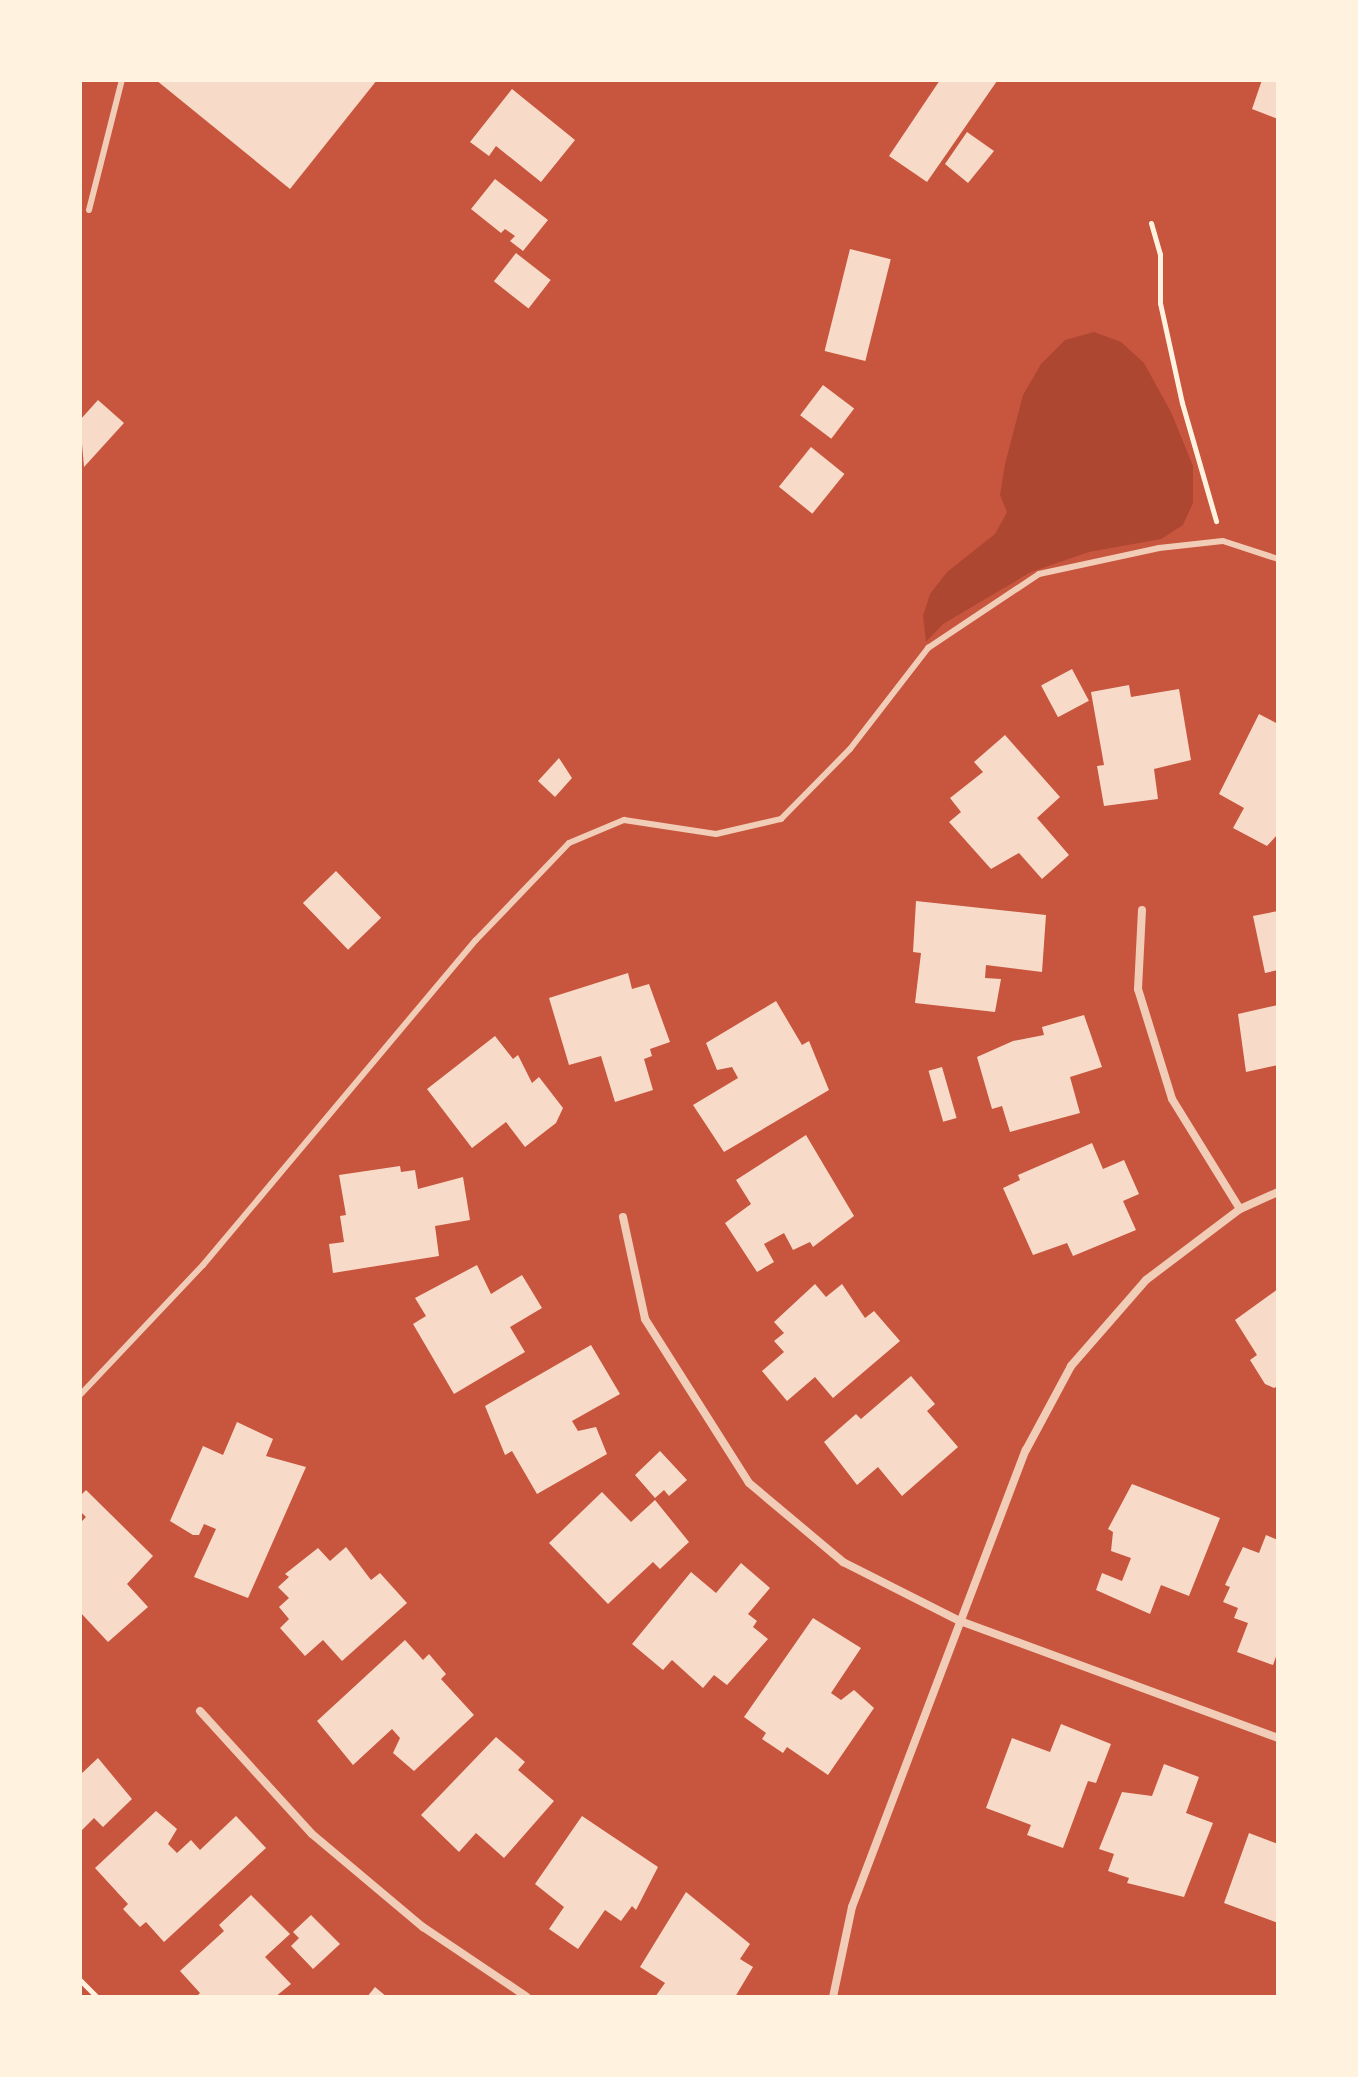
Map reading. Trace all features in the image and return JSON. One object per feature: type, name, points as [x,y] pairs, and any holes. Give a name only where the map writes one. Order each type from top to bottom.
[{"type":"street","points":[[1142,910],[1138,989],[1172,1099],[1240,1209]]},
{"type":"street","points":[[833,1997],[852,1907],[1026,1450],[1071,1366],[1146,1280],[1240,1209],[1278,1192]]},
{"type":"street","points":[[623,1217],[645,1319],[749,1483],[843,1562],[960,1621],[1278,1738]]},
{"type":"street","points":[[200,1711],[312,1834],[423,1927],[527,1997]]},
{"type":"lane","points":[[89,210],[122,80]]},
{"type":"lane","points":[[80,1395],[203,1265],[476,940],[569,843],[624,820],[716,834],[781,819],[850,749],[928,648],[1039,574],[1159,548],[1223,541],[1278,559]]},
{"type":"path","points":[[1151,223],[1160,254],[1160,303],[1182,403],[1223,541]]},
{"type":"path","points":[[80,1980],[97,1997]]},
{"type":"shaded area","points":[[1094,332],[1121,342],[1144,363],[1171,412],[1193,466],[1193,503],[1183,525],[1161,539],[1089,552],[1031,572],[943,624],[926,642],[923,616],[930,594],[947,572],[995,534],[1007,512],[1000,495],[1023,395],[1041,364],[1065,340]]},
{"type":"building","points":[[156,80],[377,80],[290,189]]},
{"type":"building","points":[[940,80],[997,81],[927,182],[889,156]]},
{"type":"building","points":[[1262,80],[1278,80],[1278,119],[1252,109]]},
{"type":"building","points":[[512,89],[575,140],[541,182],[496,146],[489,156],[470,142]]},
{"type":"building","points":[[967,132],[994,151],[968,183],[945,164]]},
{"type":"building","points":[[495,179],[548,220],[523,251],[510,241],[515,236],[505,229],[501,233],[471,209]]},
{"type":"building","points":[[850,249],[891,259],[865,361],[825,351]]},
{"type":"building","points":[[516,253],[551,280],[529,308],[494,281]]},
{"type":"building","points":[[823,385],[854,408],[831,439],[800,415]]},
{"type":"building","points":[[98,400],[124,423],[84,467],[80,420]]},
{"type":"building","points":[[811,447],[844,474],[812,514],[779,487]]},
{"type":"building","points":[[1072,669],[1089,701],[1058,717],[1041,685]]},
{"type":"building","points":[[1129,685],[1131,697],[1179,689],[1191,760],[1154,769],[1158,799],[1104,806],[1097,766],[1104,765],[1091,692]]},
{"type":"building","points":[[1259,714],[1278,724],[1278,834],[1267,846],[1233,828],[1244,808],[1219,794]]},
{"type":"building","points":[[1005,735],[1060,797],[1037,818],[1069,855],[1042,879],[1019,853],[991,869],[949,822],[961,812],[950,798],[983,772],[974,762]]},
{"type":"building","points":[[559,758],[572,778],[555,797],[538,781]]},
{"type":"building","points":[[336,871],[381,918],[348,950],[303,903]]},
{"type":"building","points":[[916,901],[1046,915],[1042,972],[986,965],[985,978],[1001,979],[995,1012],[915,1003],[921,953],[913,952]]},
{"type":"building","points":[[1278,911],[1278,970],[1265,973],[1253,916]]},
{"type":"building","points":[[628,973],[632,989],[649,984],[670,1042],[650,1049],[652,1056],[644,1059],[653,1090],[615,1102],[601,1056],[569,1065],[549,998]]},
{"type":"building","points":[[776,1001],[802,1045],[809,1041],[829,1090],[724,1152],[693,1105],[738,1078],[732,1067],[717,1070],[706,1043]]},
{"type":"building","points":[[1278,1005],[1278,1065],[1246,1072],[1238,1014]]},
{"type":"building","points":[[1084,1015],[1102,1067],[1070,1077],[1080,1113],[1010,1132],[1002,1106],[992,1109],[977,1057],[1013,1041],[1044,1035],[1042,1027]]},
{"type":"building","points":[[495,1036],[513,1059],[518,1055],[532,1083],[539,1077],[563,1108],[556,1123],[525,1147],[506,1122],[472,1148],[427,1089]]},
{"type":"building","points":[[942,1067],[957,1118],[943,1122],[929,1071]]},
{"type":"building","points":[[806,1135],[854,1216],[813,1247],[810,1242],[793,1250],[784,1233],[764,1244],[774,1262],[757,1272],[725,1223],[751,1204],[736,1180]]},
{"type":"building","points":[[1092,1143],[1103,1169],[1124,1160],[1139,1194],[1123,1201],[1136,1230],[1073,1256],[1067,1243],[1033,1255],[1003,1188],[1020,1180],[1018,1175]]},
{"type":"building","points":[[400,1166],[401,1172],[415,1170],[418,1189],[463,1177],[470,1220],[435,1226],[439,1256],[333,1273],[329,1244],[344,1242],[340,1216],[346,1215],[339,1175]]},
{"type":"building","points":[[477,1265],[491,1294],[522,1275],[542,1308],[510,1327],[525,1352],[454,1394],[413,1324],[426,1316],[415,1298]]},
{"type":"building","points":[[815,1284],[826,1297],[842,1284],[865,1318],[874,1311],[900,1341],[833,1398],[815,1377],[787,1401],[762,1371],[784,1352],[774,1341],[784,1333],[774,1322]]},
{"type":"building","points":[[1278,1289],[1278,1386],[1274,1388],[1265,1384],[1250,1360],[1257,1355],[1235,1320]]},
{"type":"building","points":[[591,1345],[620,1394],[572,1421],[578,1431],[596,1427],[607,1454],[537,1494],[512,1451],[505,1455],[485,1406]]},
{"type":"building","points":[[911,1376],[935,1404],[927,1411],[958,1447],[902,1496],[878,1467],[857,1485],[824,1442],[856,1414],[861,1419]]},
{"type":"building","points":[[237,1422],[273,1439],[266,1456],[306,1467],[248,1598],[194,1577],[216,1529],[204,1524],[199,1535],[193,1535],[170,1521],[203,1446],[223,1455]]},
{"type":"building","points":[[660,1451],[687,1480],[669,1496],[664,1490],[655,1498],[635,1475]]},
{"type":"building","points":[[1132,1484],[1220,1518],[1189,1596],[1161,1585],[1150,1614],[1096,1590],[1102,1573],[1122,1581],[1131,1558],[1111,1551],[1113,1532],[1108,1529]]},
{"type":"building","points":[[86,1490],[153,1556],[127,1584],[148,1607],[108,1642],[80,1612],[80,1523],[86,1517],[80,1511],[80,1496]]},
{"type":"building","points":[[602,1492],[631,1522],[655,1500],[689,1542],[660,1569],[653,1562],[608,1604],[549,1543]]},
{"type":"building","points":[[1266,1535],[1278,1540],[1278,1651],[1273,1665],[1237,1652],[1248,1623],[1234,1618],[1238,1608],[1223,1602],[1230,1587],[1225,1585],[1243,1547],[1259,1553]]},
{"type":"building","points":[[346,1547],[371,1580],[380,1573],[407,1603],[342,1661],[323,1640],[305,1656],[280,1628],[289,1619],[279,1607],[289,1598],[278,1587],[289,1577],[285,1574],[318,1548],[330,1561]]},
{"type":"building","points":[[741,1563],[770,1588],[748,1614],[757,1621],[753,1627],[768,1639],[727,1685],[714,1675],[703,1688],[672,1660],[663,1670],[632,1644],[691,1572],[716,1593]]},
{"type":"building","points":[[813,1618],[861,1648],[831,1693],[841,1700],[854,1690],[874,1708],[828,1775],[787,1747],[783,1753],[762,1739],[766,1733],[744,1717]]},
{"type":"building","points":[[405,1640],[423,1660],[429,1654],[446,1674],[441,1679],[474,1715],[414,1771],[393,1753],[400,1738],[392,1729],[353,1765],[317,1721]]},
{"type":"building","points":[[1061,1724],[1111,1744],[1096,1783],[1088,1781],[1063,1848],[1027,1835],[1031,1825],[986,1808],[1012,1738],[1050,1752]]},
{"type":"building","points":[[496,1737],[525,1762],[518,1770],[554,1801],[504,1858],[476,1833],[459,1852],[421,1815]]},
{"type":"building","points":[[98,1758],[132,1799],[103,1827],[94,1818],[80,1832],[80,1775]]},
{"type":"building","points":[[1164,1764],[1199,1777],[1186,1813],[1213,1823],[1184,1897],[1127,1883],[1129,1878],[1108,1871],[1114,1854],[1099,1849],[1122,1792],[1152,1796]]},
{"type":"building","points":[[156,1811],[177,1829],[168,1844],[177,1853],[191,1840],[200,1850],[236,1816],[266,1848],[164,1942],[146,1922],[140,1927],[123,1909],[128,1904],[95,1868]]},
{"type":"building","points":[[582,1816],[658,1867],[636,1910],[632,1906],[621,1921],[605,1910],[578,1949],[549,1929],[564,1907],[535,1884]]},
{"type":"building","points":[[1249,1833],[1278,1844],[1278,1923],[1224,1903]]},
{"type":"building","points":[[686,1892],[750,1944],[740,1959],[753,1967],[735,1997],[655,1997],[665,1983],[640,1967]]},
{"type":"building","points":[[251,1895],[290,1934],[265,1957],[291,1984],[275,1997],[196,1997],[200,1993],[180,1971],[224,1931],[219,1925]]},
{"type":"building","points":[[311,1915],[340,1944],[313,1969],[291,1946],[299,1938],[293,1932]]},
{"type":"building","points":[[375,1987],[387,1997],[367,1997]]}]
